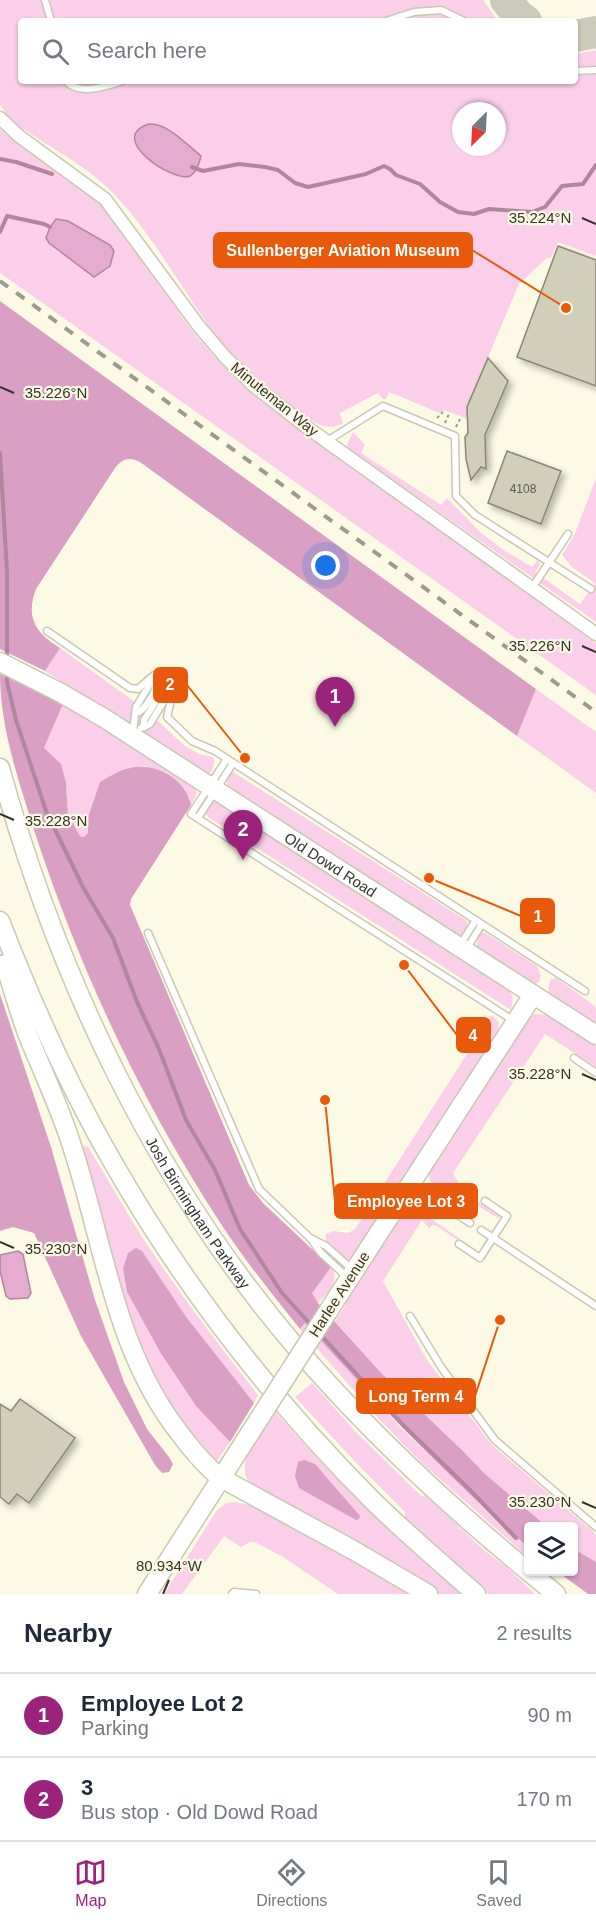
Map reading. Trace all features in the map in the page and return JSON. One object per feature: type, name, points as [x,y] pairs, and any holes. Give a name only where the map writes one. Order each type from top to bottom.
[{"type":"main road","name":"Old Dowd Road","points":[[0,662],[137,731],[212,788],[596,1035]]},
{"type":"main road","name":"Josh Birmingham Parkway","points":[[0,768],[43,907],[90,1022],[137,1114],[176,1181],[219,1246],[295,1346],[416,1475],[524,1567]]},
{"type":"main road","points":[[0,921],[27,989],[77,1096],[116,1169],[165,1247],[198,1294],[262,1377],[314,1438],[376,1503],[476,1594]]},
{"type":"main road","points":[[0,949],[26,1030],[70,1141],[117,1311],[153,1395],[170,1422],[209,1469],[221,1478],[428,1594]]},
{"type":"main road","name":"Harlee Avenue","points":[[147,1594],[533,995]]},
{"type":"main road","name":"Josh Birmingham Parkway","points":[[535,1576],[556,1594]]},
{"type":"street","name":"Minuteman Way","points":[[0,118],[19,136],[105,199],[198,325],[253,385],[326,441],[596,634]]},
{"type":"lane","points":[[45,0],[50,18]]},
{"type":"lane","points":[[395,18],[414,12],[441,10],[458,18]]},
{"type":"lane","points":[[578,71],[596,70]]},
{"type":"lane","points":[[68,84],[78,88],[112,84]]},
{"type":"lane","points":[[326,441],[383,406],[455,436],[456,496],[475,515],[591,589]]},
{"type":"lane","points":[[532,588],[568,534]]},
{"type":"lane","points":[[47,631],[134,689],[154,675],[161,685]]},
{"type":"lane","points":[[137,731],[136,707],[150,684],[174,688],[167,717],[192,741],[215,751],[585,991]]},
{"type":"lane","points":[[137,731],[161,685]]},
{"type":"lane","points":[[198,818],[227,759]]},
{"type":"lane","points":[[233,763],[191,814],[515,1022]]},
{"type":"lane","points":[[462,949],[479,922]]},
{"type":"lane","points":[[148,933],[259,1189],[311,1239],[320,1252],[351,1275]]},
{"type":"lane","points":[[574,1058],[596,1073]]},
{"type":"lane","points":[[410,1184],[470,1223]]},
{"type":"lane","points":[[459,1244],[480,1258],[493,1239],[507,1216],[485,1202]]},
{"type":"lane","points":[[481,1230],[596,1306]]},
{"type":"lane","points":[[410,1316],[441,1367],[495,1440],[596,1527]]},
{"type":"lane","points":[[232,1594],[234,1592],[254,1594]]},
{"type":"shaded area","points":[[0,0],[483,0],[496,18],[18,18],[18,84],[578,84],[578,53],[596,50],[596,256],[558,242],[551,258],[547,258],[519,284],[467,407],[468,419],[444,410],[442,414],[389,392],[386,399],[378,393],[340,413],[343,423],[330,427],[323,426],[305,416],[267,388],[233,358],[130,212],[103,183],[10,119],[0,105]]},
{"type":"shaded area","points":[[149,124],[170,131],[201,156],[190,176],[171,173],[158,166],[138,148],[135,139],[137,131]]},
{"type":"shaded area","points":[[0,129],[101,203],[190,328],[218,361],[249,391],[596,643],[596,695],[0,273]]},
{"type":"shaded area","points":[[56,219],[68,221],[110,245],[114,251],[110,266],[94,277],[49,243],[46,238]]},
{"type":"shaded area","points":[[0,301],[536,689],[517,736],[133,459],[124,460],[115,468],[36,589],[32,608],[35,624],[45,637],[60,648],[45,671],[0,649]]},
{"type":"shaded area","points":[[353,432],[365,445],[361,453],[441,505],[447,498],[481,533],[505,551],[532,567],[538,560],[540,565],[535,572],[580,604],[595,583],[572,567],[562,555],[574,536],[596,478],[596,622],[346,447]]},
{"type":"shaded area","points":[[60,648],[146,710],[185,746],[199,754],[213,757],[214,766],[209,774],[205,774],[45,671]]},
{"type":"shaded area","points":[[0,674],[63,704],[44,748],[61,764],[66,783],[68,815],[80,836],[84,837],[88,833],[88,817],[100,782],[122,770],[140,767],[159,770],[168,774],[183,787],[191,805],[131,899],[130,905],[249,1185],[263,1203],[331,1267],[312,1293],[318,1303],[383,1375],[408,1395],[422,1412],[484,1473],[541,1522],[524,1522],[524,1543],[413,1438],[305,1323],[300,1329],[259,1278],[192,1178],[139,1083],[72,935],[35,833],[17,775],[7,735]]},
{"type":"shaded area","points":[[536,689],[596,732],[596,793],[517,736]]},
{"type":"shaded area","points":[[63,704],[194,785],[197,793],[191,805],[189,796],[145,766],[129,768],[100,782],[88,817],[88,833],[84,837],[80,836],[68,815],[66,783],[44,748]]},
{"type":"shaded area","points":[[233,772],[467,921],[468,927],[462,935],[456,936],[229,789],[227,779]]},
{"type":"shaded area","points":[[214,802],[220,802],[507,986],[513,998],[511,1010],[208,817],[206,814]]},
{"type":"shaded area","points":[[482,933],[537,966],[541,976],[539,982],[533,985],[480,952],[477,947],[478,935]]},
{"type":"shaded area","points":[[556,978],[596,1008],[596,1026],[549,993],[551,979]]},
{"type":"shaded area","points":[[0,994],[51,1147],[95,1300],[124,1382],[147,1429],[173,1464],[169,1472],[162,1473],[155,1465],[81,1336],[34,1233],[13,1227],[0,1231]]},
{"type":"shaded area","points":[[535,1014],[553,1016],[596,1043],[596,1067],[545,1034],[453,1173],[458,1182],[458,1188],[499,1216],[499,1219],[467,1199],[441,1192],[431,1183],[428,1173],[528,1018]]},
{"type":"shaded area","points":[[492,1015],[499,1023],[497,1033],[354,1258],[346,1260],[329,1246],[326,1234],[334,1231],[348,1233],[355,1229]]},
{"type":"shaded area","points":[[88,1147],[165,1271],[258,1395],[254,1403],[187,1318],[142,1251],[123,1269],[127,1292],[160,1352],[196,1406],[230,1442],[217,1461],[212,1459],[212,1456],[182,1423],[161,1392],[129,1325],[80,1149]]},
{"type":"shaded area","points":[[406,1211],[421,1212],[479,1252],[477,1253],[437,1226],[433,1225],[429,1228],[422,1220],[383,1281],[427,1360],[492,1445],[596,1534],[596,1562],[578,1551],[578,1522],[541,1522],[484,1473],[422,1412],[408,1395],[383,1375],[335,1321],[345,1306],[346,1297],[399,1216]]},
{"type":"shaded area","points":[[136,1248],[142,1251],[187,1318],[254,1403],[230,1442],[196,1406],[160,1352],[127,1292],[123,1269],[128,1253]]},
{"type":"shaded area","points":[[18,1251],[23,1254],[31,1293],[28,1298],[10,1299],[6,1296],[0,1271],[0,1255]]},
{"type":"shaded area","points":[[331,1267],[334,1272],[334,1281],[329,1291],[318,1303],[311,1292]]},
{"type":"shaded area","points":[[305,1322],[400,1427],[524,1543],[524,1553],[423,1464],[378,1418],[300,1329]]},
{"type":"shaded area","points":[[312,1383],[355,1431],[422,1497],[425,1495],[535,1594],[488,1594],[405,1519],[405,1512],[295,1397]]},
{"type":"shaded area","points":[[276,1413],[366,1507],[461,1594],[439,1594],[252,1488],[246,1477],[246,1457],[256,1439]]},
{"type":"shaded area","points":[[304,1460],[315,1464],[360,1516],[359,1519],[356,1520],[299,1488],[295,1476],[298,1462]]},
{"type":"shaded area","points":[[235,1502],[254,1506],[414,1594],[338,1594],[283,1557],[255,1542],[241,1547],[224,1536],[182,1594],[164,1594],[217,1510],[227,1503]]},
{"type":"shaded area","points":[[578,1551],[596,1562],[596,1594],[588,1594],[563,1576],[578,1576]]},
{"type":"building","points":[[558,246],[596,260],[596,386],[517,357]]},
{"type":"building","points":[[488,358],[508,381],[485,435],[486,469],[481,467],[471,480],[466,459],[467,407]]},
{"type":"building","points":[[507,451],[561,471],[541,524],[488,503]]},
{"type":"building","points":[[20,1399],[75,1438],[29,1503],[17,1494],[9,1504],[0,1497],[0,1404],[11,1411]]},
{"type":"waterway","points":[[0,159],[52,174]]},
{"type":"waterway","points":[[192,167],[203,171],[239,164],[265,167],[278,170],[295,183],[308,187],[366,174],[384,166],[396,175],[420,184],[440,202],[458,212],[474,214],[489,209],[532,212],[545,207],[562,186],[583,184],[596,165]]},
{"type":"waterway","points":[[0,232],[7,216],[50,227]]},
{"type":"waterway","points":[[0,453],[7,571],[7,658]]},
{"type":"waterway","points":[[7,672],[7,682],[16,720],[46,811],[84,889],[113,938],[186,1120],[215,1170],[240,1229],[282,1293],[312,1326]]},
{"type":"waterway","points":[[319,1333],[402,1424],[516,1538]]},
{"type":"taxiway","points":[[506,0],[522,18]]},
{"type":"taxiway","points":[[578,35],[596,32]]},
{"type":"railway","points":[[0,281],[596,712]]},
{"type":"place","name":"Sullenberger Aviation Museum","points":[[566,308]]},
{"type":"place","name":"Employee Lot 2","points":[[335,727]]},
{"type":"place","name":"2","points":[[245,758]]},
{"type":"place","name":"3","points":[[243,860]]},
{"type":"place","name":"1","points":[[429,878]]},
{"type":"place","name":"4","points":[[404,965]]},
{"type":"place","name":"Employee Lot 3","points":[[325,1100]]},
{"type":"place","name":"Long Term 4","points":[[500,1320]]}]
